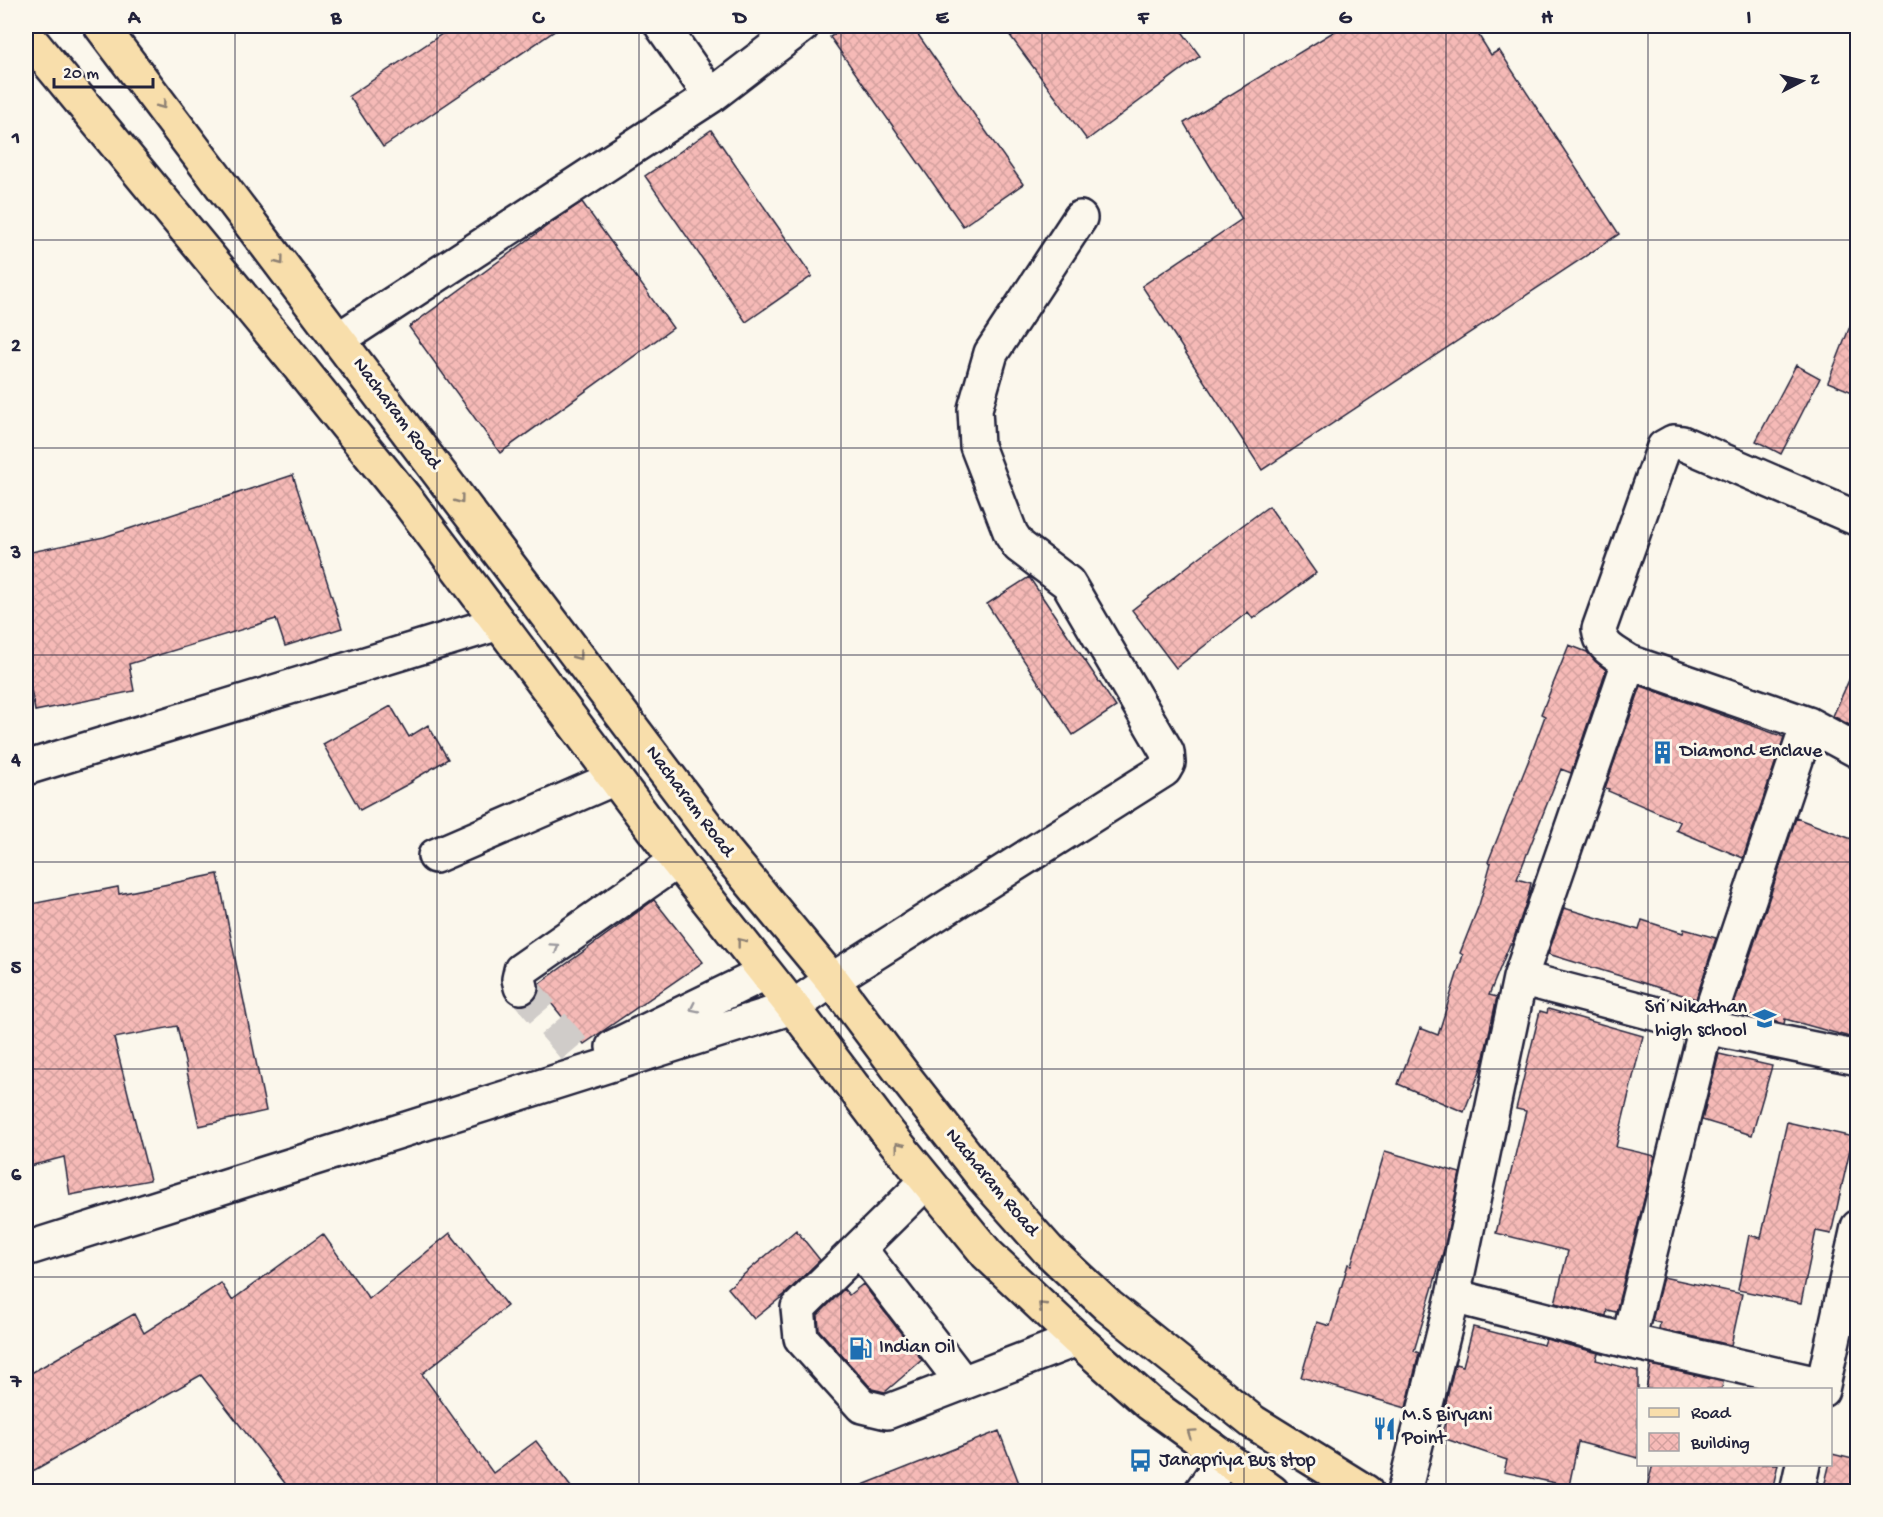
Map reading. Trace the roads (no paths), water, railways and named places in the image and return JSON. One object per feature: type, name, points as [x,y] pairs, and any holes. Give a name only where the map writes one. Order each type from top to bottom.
[{"type":"main road","name":"Nacharam Road","points":[[101,26],[725,851],[832,980],[984,1178],[1048,1250],[1108,1306],[1253,1422],[1366,1491]]},
{"type":"main road","points":[[29,46],[297,364],[410,504],[677,861],[793,1007],[888,1133],[987,1254],[1149,1403],[1272,1491]]},
{"type":"street","points":[[662,26],[711,96]]},
{"type":"street","points":[[339,339],[711,96],[802,26]]},
{"type":"street","points":[[26,1250],[793,1007],[1164,770],[1168,763],[1167,752],[1068,583],[1019,546],[1011,534],[977,446],[975,409],[991,352],[1080,218]]},
{"type":"street","points":[[1857,519],[1673,441],[1664,447],[1599,629],[1600,639],[1605,646],[1629,662],[1808,724],[1857,751]]},
{"type":"street","points":[[26,768],[499,623]]},
{"type":"street","points":[[1404,1491],[1453,1296],[1520,978],[1629,662]]},
{"type":"street","points":[[1628,1341],[1706,1027],[1808,724]]},
{"type":"street","points":[[435,856],[615,778]]},
{"type":"street","points":[[521,987],[519,979],[521,970],[677,861]]},
{"type":"street","points":[[579,1055],[590,1058],[765,973]]},
{"type":"street","points":[[1520,978],[1706,1027],[1857,1058]]},
{"type":"street","points":[[927,1181],[798,1308],[801,1338],[862,1406],[887,1412],[1077,1339]]},
{"type":"street","points":[[1453,1296],[1628,1341],[1823,1387],[1857,1227]]},
{"type":"street","points":[[859,1248],[963,1383]]},
{"type":"street","points":[[1201,1491],[1225,1457]]},
{"type":"street","points":[[1797,1491],[1803,1466]]},
{"type":"tunnel","points":[[521,987],[579,1055]]},
{"type":"place","name":"Diamond Enclave","points":[[1662,752]]},
{"type":"place","name":"Sri Nikathan high school","points":[[1765,1019]]},
{"type":"place","name":"Indian Oil","points":[[861,1348]]},
{"type":"place","name":"M.S Biryani Point","points":[[1384,1428]]},
{"type":"place","name":"Janapriya Bus stop","points":[[1141,1461]]}]
